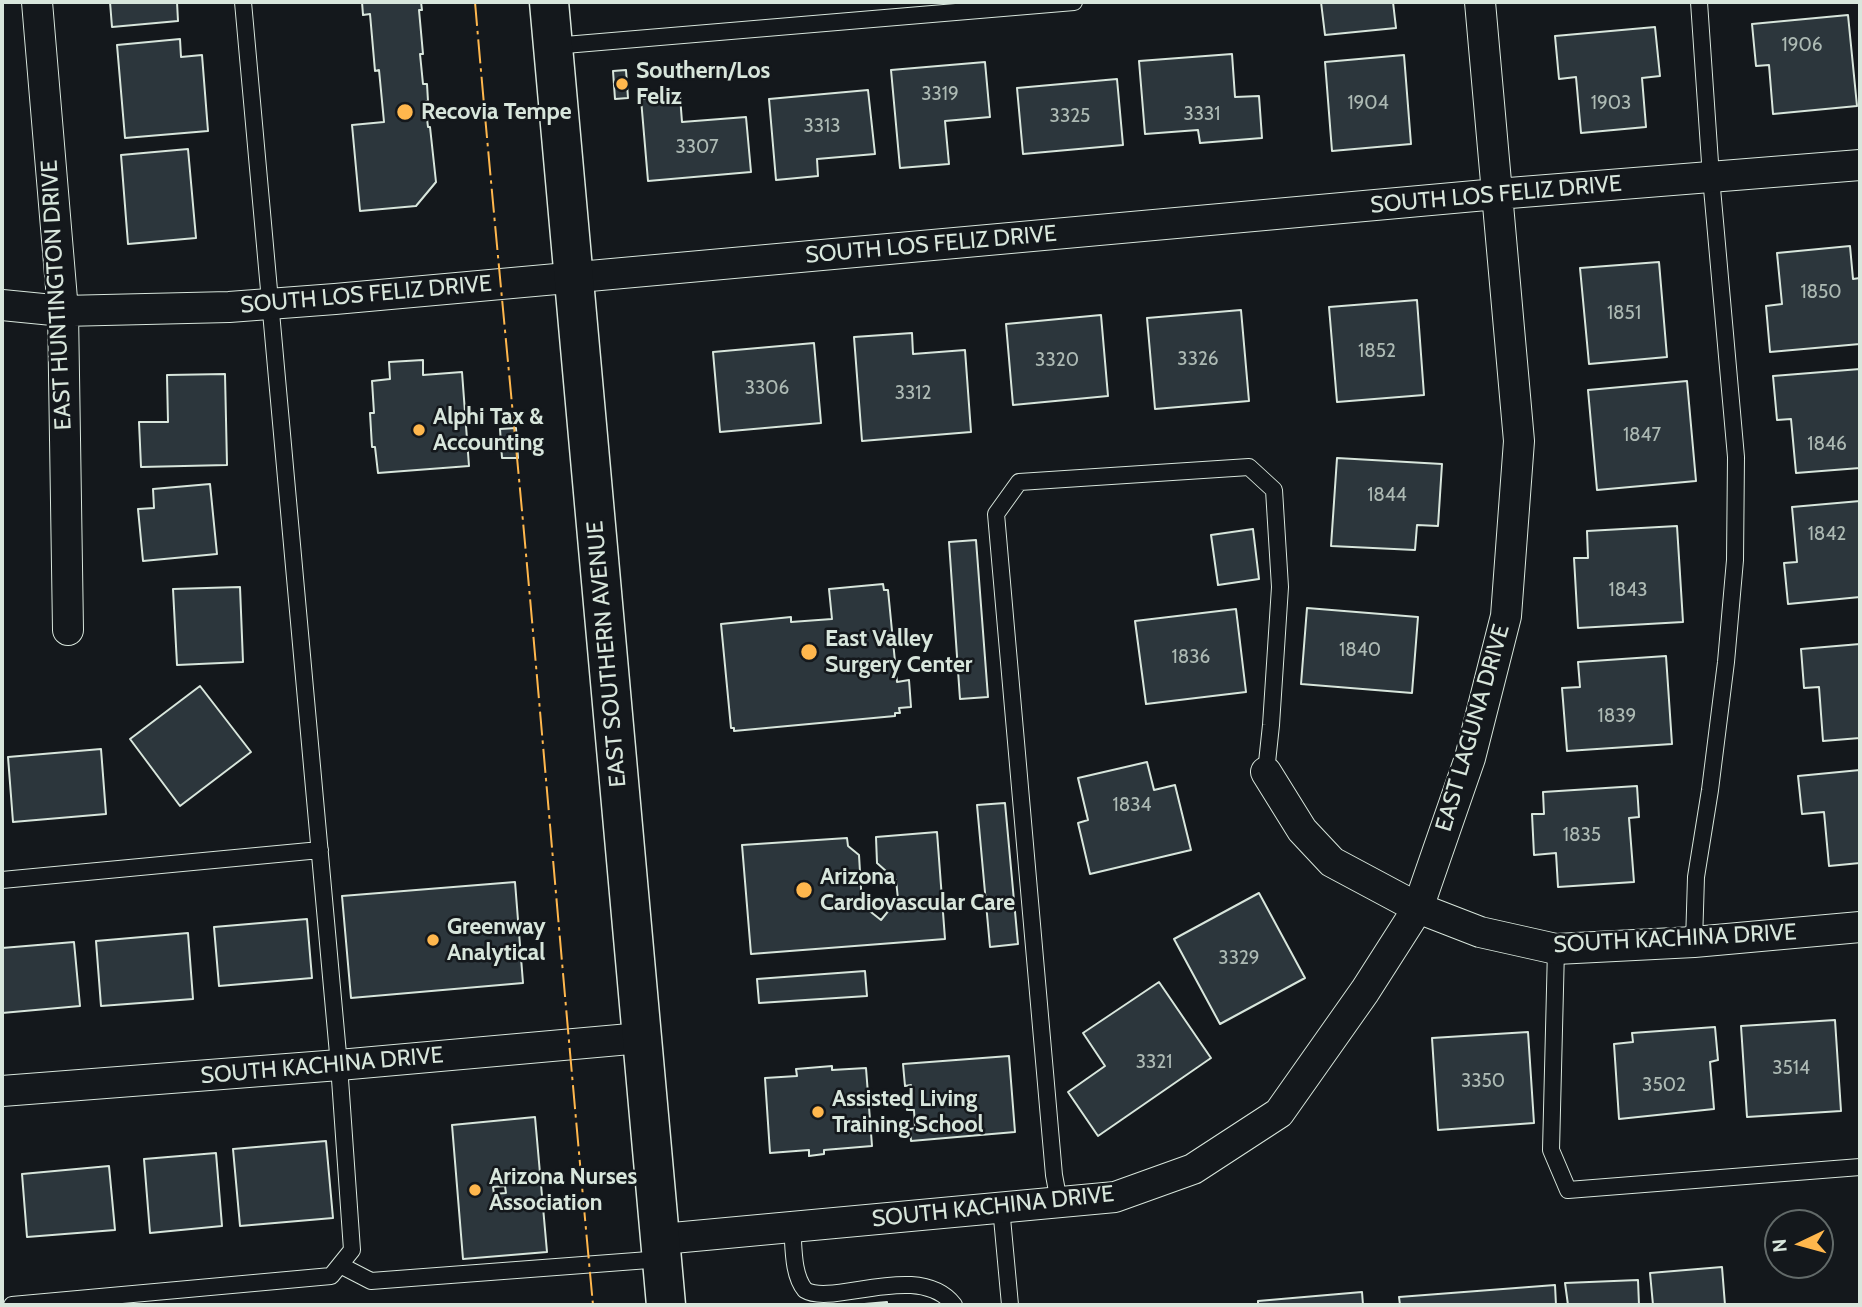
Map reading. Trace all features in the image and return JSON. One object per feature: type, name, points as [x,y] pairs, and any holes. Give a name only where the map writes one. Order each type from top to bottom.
[{"type":"main road","name":"EAST SOUTHERN AVENUE","points":[[550,2],[666,1305]]},
{"type":"street","name":"EAST HUNTINGTON DRIVE","points":[[37,2],[63,311],[68,631]]},
{"type":"street","name":"EAST LAGUNA DRIVE","points":[[1418,908],[1470,758],[1506,617],[1519,440],[1480,2]]},
{"type":"street","name":"SOUTH LOS FELIZ DRIVE","points":[[2,305],[63,311],[270,303],[1497,194],[1860,165]]},
{"type":"street","points":[[1266,772],[1302,830],[1332,862],[1418,908]]},
{"type":"street","name":"SOUTH KACHINA DRIVE","points":[[662,1249],[792,1226],[1115,1197],[1193,1169],[1279,1114],[1365,991],[1418,908],[1480,932],[1556,949],[1694,942],[1860,927]]},
{"type":"street","name":"SOUTH KACHINA DRIVE","points":[[2,1091],[641,1038]]},
{"type":"lane","points":[[12,1305],[331,1276],[352,1251],[339,1065],[243,2]]},
{"type":"lane","points":[[553,46],[1074,2]]},
{"type":"lane","points":[[1694,942],[1696,877],[1723,687],[1735,560],[1736,457],[1699,2]]},
{"type":"lane","points":[[1059,1202],[1054,1175],[996,514],[1019,482],[1249,467],[1274,490],[1280,587],[1266,772]]},
{"type":"lane","points":[[2,880],[320,850]]},
{"type":"lane","points":[[1556,949],[1551,1150],[1568,1190],[1860,1167]]},
{"type":"lane","points":[[1001,1208],[1010,1305]]},
{"type":"lane","points":[[792,1226],[798,1275],[803,1289],[818,1300],[870,1298],[924,1288],[944,1295],[954,1305]]},
{"type":"lane","points":[[340,1265],[371,1281],[662,1249]]},
{"type":"building","points":[[110,2],[177,2],[178,21],[112,27]]},
{"type":"building","name":"Recovia Tempe","points":[[362,2],[421,2],[422,10],[419,10],[423,54],[420,54],[423,84],[427,84],[428,101],[425,102],[436,182],[416,206],[360,211],[352,125],[384,122],[379,70],[375,71],[370,14],[363,15]]},
{"type":"building","points":[[1321,2],[1393,2],[1396,28],[1325,35]]},
{"type":"building","points":[[1848,15],[1857,106],[1773,114],[1769,65],[1756,66],[1752,24]]},
{"type":"building","points":[[1655,27],[1660,76],[1642,78],[1646,127],[1581,133],[1576,77],[1559,79],[1555,36]]},
{"type":"building","points":[[180,39],[181,57],[202,55],[208,131],[125,138],[117,45]]},
{"type":"building","points":[[1232,54],[1235,97],[1259,96],[1262,138],[1200,143],[1198,130],[1145,134],[1139,61]]},
{"type":"building","points":[[1404,55],[1411,144],[1332,151],[1325,62]]},
{"type":"building","points":[[985,62],[990,117],[945,121],[949,164],[900,168],[891,70]]},
{"type":"building","points":[[626,70],[628,98],[615,99],[613,71]]},
{"type":"building","points":[[1117,79],[1123,145],[1023,154],[1017,88]]},
{"type":"building","points":[[868,90],[875,154],[817,159],[818,176],[776,180],[769,99]]},
{"type":"building","points":[[680,96],[682,122],[746,117],[751,172],[648,181],[641,99]]},
{"type":"building","points":[[188,149],[196,238],[128,244],[121,155]]},
{"type":"building","points":[[1850,246],[1853,279],[1860,278],[1860,344],[1770,352],[1766,306],[1782,304],[1777,253]]},
{"type":"building","points":[[1659,262],[1667,357],[1589,364],[1580,268]]},
{"type":"building","points":[[1417,300],[1424,395],[1337,402],[1329,307]]},
{"type":"building","points":[[1241,310],[1249,401],[1155,409],[1147,318]]},
{"type":"building","points":[[1101,315],[1108,396],[1013,405],[1006,324]]},
{"type":"building","points":[[912,333],[913,354],[965,350],[971,432],[862,441],[854,337]]},
{"type":"building","points":[[814,343],[821,423],[720,432],[713,352]]},
{"type":"building","name":"Alphi Tax & Accounting","points":[[423,360],[423,375],[462,372],[469,466],[378,473],[375,447],[372,447],[372,381],[390,379],[389,362]]},
{"type":"building","points":[[1860,369],[1860,468],[1796,473],[1791,419],[1777,420],[1773,376]]},
{"type":"building","points":[[225,374],[227,465],[141,467],[139,422],[168,422],[167,375]]},
{"type":"building","points":[[1687,381],[1696,481],[1597,490],[1588,390]]},
{"type":"building","points":[[516,428],[518,458],[502,458],[500,429]]},
{"type":"building","points":[[1337,458],[1442,464],[1438,526],[1417,525],[1415,550],[1331,546]]},
{"type":"building","points":[[210,484],[217,554],[143,561],[138,509],[154,508],[153,489]]},
{"type":"building","points":[[1860,501],[1860,597],[1788,604],[1784,563],[1797,562],[1792,507]]},
{"type":"building","points":[[1677,526],[1683,622],[1578,628],[1574,558],[1588,558],[1587,531]]},
{"type":"building","points":[[1253,529],[1259,579],[1218,585],[1211,535]]},
{"type":"building","points":[[976,540],[988,697],[960,699],[949,542]]},
{"type":"building","name":"East Valley Surgery Center","points":[[883,584],[884,590],[888,590],[897,682],[909,680],[911,707],[899,708],[900,713],[895,713],[895,716],[734,731],[734,728],[731,728],[721,624],[791,617],[791,622],[832,619],[829,589]]},
{"type":"building","points":[[240,587],[243,662],[177,665],[173,589]]},
{"type":"building","points":[[1307,608],[1418,617],[1412,693],[1301,684]]},
{"type":"building","points":[[1236,609],[1246,692],[1146,704],[1135,621]]},
{"type":"building","points":[[1860,644],[1860,738],[1823,741],[1819,687],[1804,688],[1801,649]]},
{"type":"building","points":[[1666,656],[1672,744],[1567,751],[1562,688],[1580,687],[1578,662]]},
{"type":"building","points":[[200,686],[251,752],[180,806],[130,739]]},
{"type":"building","points":[[101,749],[106,814],[13,822],[8,757]]},
{"type":"building","points":[[1147,762],[1154,790],[1175,785],[1191,850],[1090,874],[1078,823],[1088,820],[1078,778]]},
{"type":"building","points":[[1860,770],[1860,863],[1829,866],[1824,812],[1802,814],[1798,776]]},
{"type":"building","points":[[1637,786],[1639,817],[1629,818],[1634,882],[1558,887],[1556,853],[1534,855],[1532,814],[1544,814],[1543,792]]},
{"type":"building","points":[[1005,803],[1018,944],[990,947],[977,805]]},
{"type":"building","name":"Arizona Cardiovascular Care","points":[[937,832],[945,939],[751,954],[742,845],[847,838],[848,846],[859,855],[862,905],[881,920],[898,899],[896,880],[877,863],[876,837]]},
{"type":"building","name":"Greenway Analytical","points":[[515,882],[523,983],[351,998],[342,896]]},
{"type":"building","points":[[1259,893],[1305,978],[1220,1024],[1174,939]]},
{"type":"building","points":[[307,919],[312,978],[219,986],[214,927]]},
{"type":"building","points":[[188,933],[193,999],[101,1006],[96,941]]},
{"type":"building","points":[[74,942],[80,1006],[2,1013],[2,948]]},
{"type":"building","points":[[865,971],[867,996],[759,1003],[757,979]]},
{"type":"building","points":[[1159,982],[1211,1058],[1098,1136],[1068,1092],[1105,1066],[1083,1033]]},
{"type":"building","points":[[1835,1020],[1841,1111],[1747,1117],[1741,1026]]},
{"type":"building","points":[[1715,1027],[1718,1060],[1710,1062],[1714,1109],[1619,1119],[1614,1044],[1633,1042],[1632,1033]]},
{"type":"building","points":[[1528,1032],[1534,1123],[1438,1130],[1432,1038]]},
{"type":"building","points":[[1009,1056],[1015,1132],[911,1141],[910,1129],[915,1128],[914,1110],[907,1110],[907,1103],[912,1103],[911,1085],[905,1086],[903,1064]]},
{"type":"building","name":"Assisted Living Training School","points":[[832,1066],[832,1070],[866,1068],[872,1146],[824,1150],[824,1154],[809,1156],[809,1150],[770,1153],[765,1078],[797,1076],[796,1069]]},
{"type":"building","name":"Arizona Nurses Association","points":[[535,1117],[547,1252],[463,1259],[452,1125]],"holes":[[[505,1186],[506,1193],[494,1194],[493,1187]]]},
{"type":"building","points":[[326,1141],[333,1218],[240,1226],[233,1149]]},
{"type":"building","points":[[216,1153],[222,1226],[150,1233],[144,1159]]},
{"type":"building","points":[[109,1166],[115,1230],[27,1237],[22,1174]]},
{"type":"building","points":[[1722,1267],[1725,1305],[1653,1305],[1650,1273]]},
{"type":"building","points":[[1638,1280],[1639,1305],[1568,1305],[1565,1283]]},
{"type":"building","points":[[1555,1285],[1556,1305],[1400,1305],[1399,1297]]},
{"type":"building","points":[[1362,1292],[1363,1305],[1258,1305],[1258,1301]]},
{"type":"building","points":[[887,1302],[887,1305],[853,1305]]},
{"type":"power","points":[[475,2],[593,1305]]},
{"type":"place","name":"Southern/Los Feliz","points":[[622,84]]},
{"type":"place","name":"Recovia Tempe","points":[[405,112]]},
{"type":"place","name":"Alphi Tax & Accounting","points":[[419,430]]},
{"type":"place","name":"East Valley Surgery Center","points":[[809,652]]},
{"type":"place","name":"Arizona Cardiovascular Care","points":[[804,890]]},
{"type":"place","name":"Greenway Analytical","points":[[433,940]]},
{"type":"place","name":"Assisted Living Training School","points":[[818,1112]]},
{"type":"place","name":"Arizona Nurses Association","points":[[475,1190]]}]
